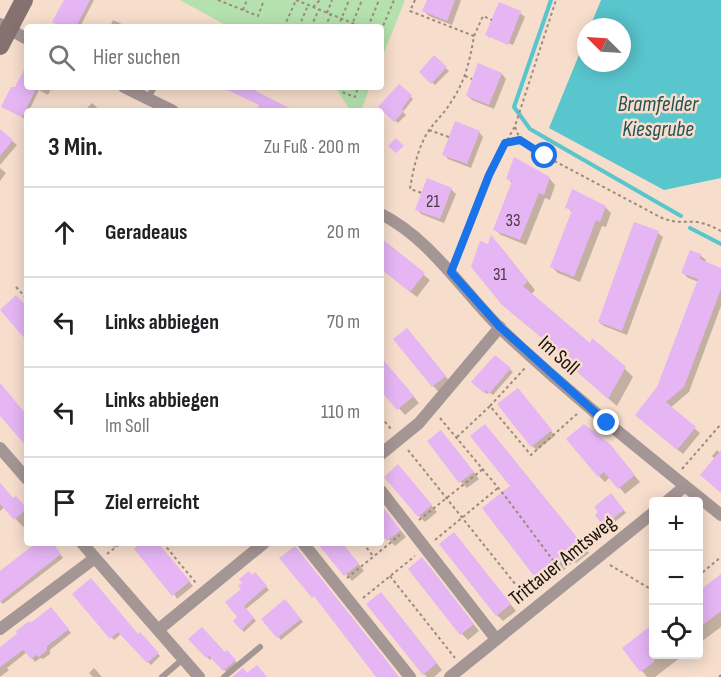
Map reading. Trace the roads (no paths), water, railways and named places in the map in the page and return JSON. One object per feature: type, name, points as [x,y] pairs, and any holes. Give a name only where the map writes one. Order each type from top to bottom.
[{"type":"street","points":[[24,0],[3,33],[24,38]]},
{"type":"street","points":[[130,90],[166,108]]},
{"type":"street","name":"Im Soll","points":[[384,216],[408,232],[451,272],[500,327],[586,406],[721,515]]},
{"type":"street","points":[[384,452],[419,423],[500,327]]},
{"type":"street","points":[[0,448],[24,476]]},
{"type":"street","points":[[671,497],[685,486]]},
{"type":"street","points":[[384,495],[496,639]]},
{"type":"street","name":"Trittauer Amtsweg","points":[[450,677],[649,516]]},
{"type":"street","points":[[85,546],[199,677]]},
{"type":"street","points":[[158,630],[260,546]]},
{"type":"street","points":[[305,546],[410,677]]},
{"type":"street","points":[[2,624],[97,560]]},
{"type":"lane","points":[[147,99],[152,90]]},
{"type":"lane","points":[[224,677],[260,647]]},
{"type":"lane","points":[[162,677],[183,659]]},
{"type":"water","name":"Bramfelder Kiesgrube","points":[[601,0],[721,0],[721,178],[664,190],[549,128],[577,60],[577,72],[631,72],[631,18],[594,18]]},
{"type":"waterway","points":[[551,0],[514,107],[530,129],[681,216]]},
{"type":"waterway","points":[[690,228],[721,244]]}]
